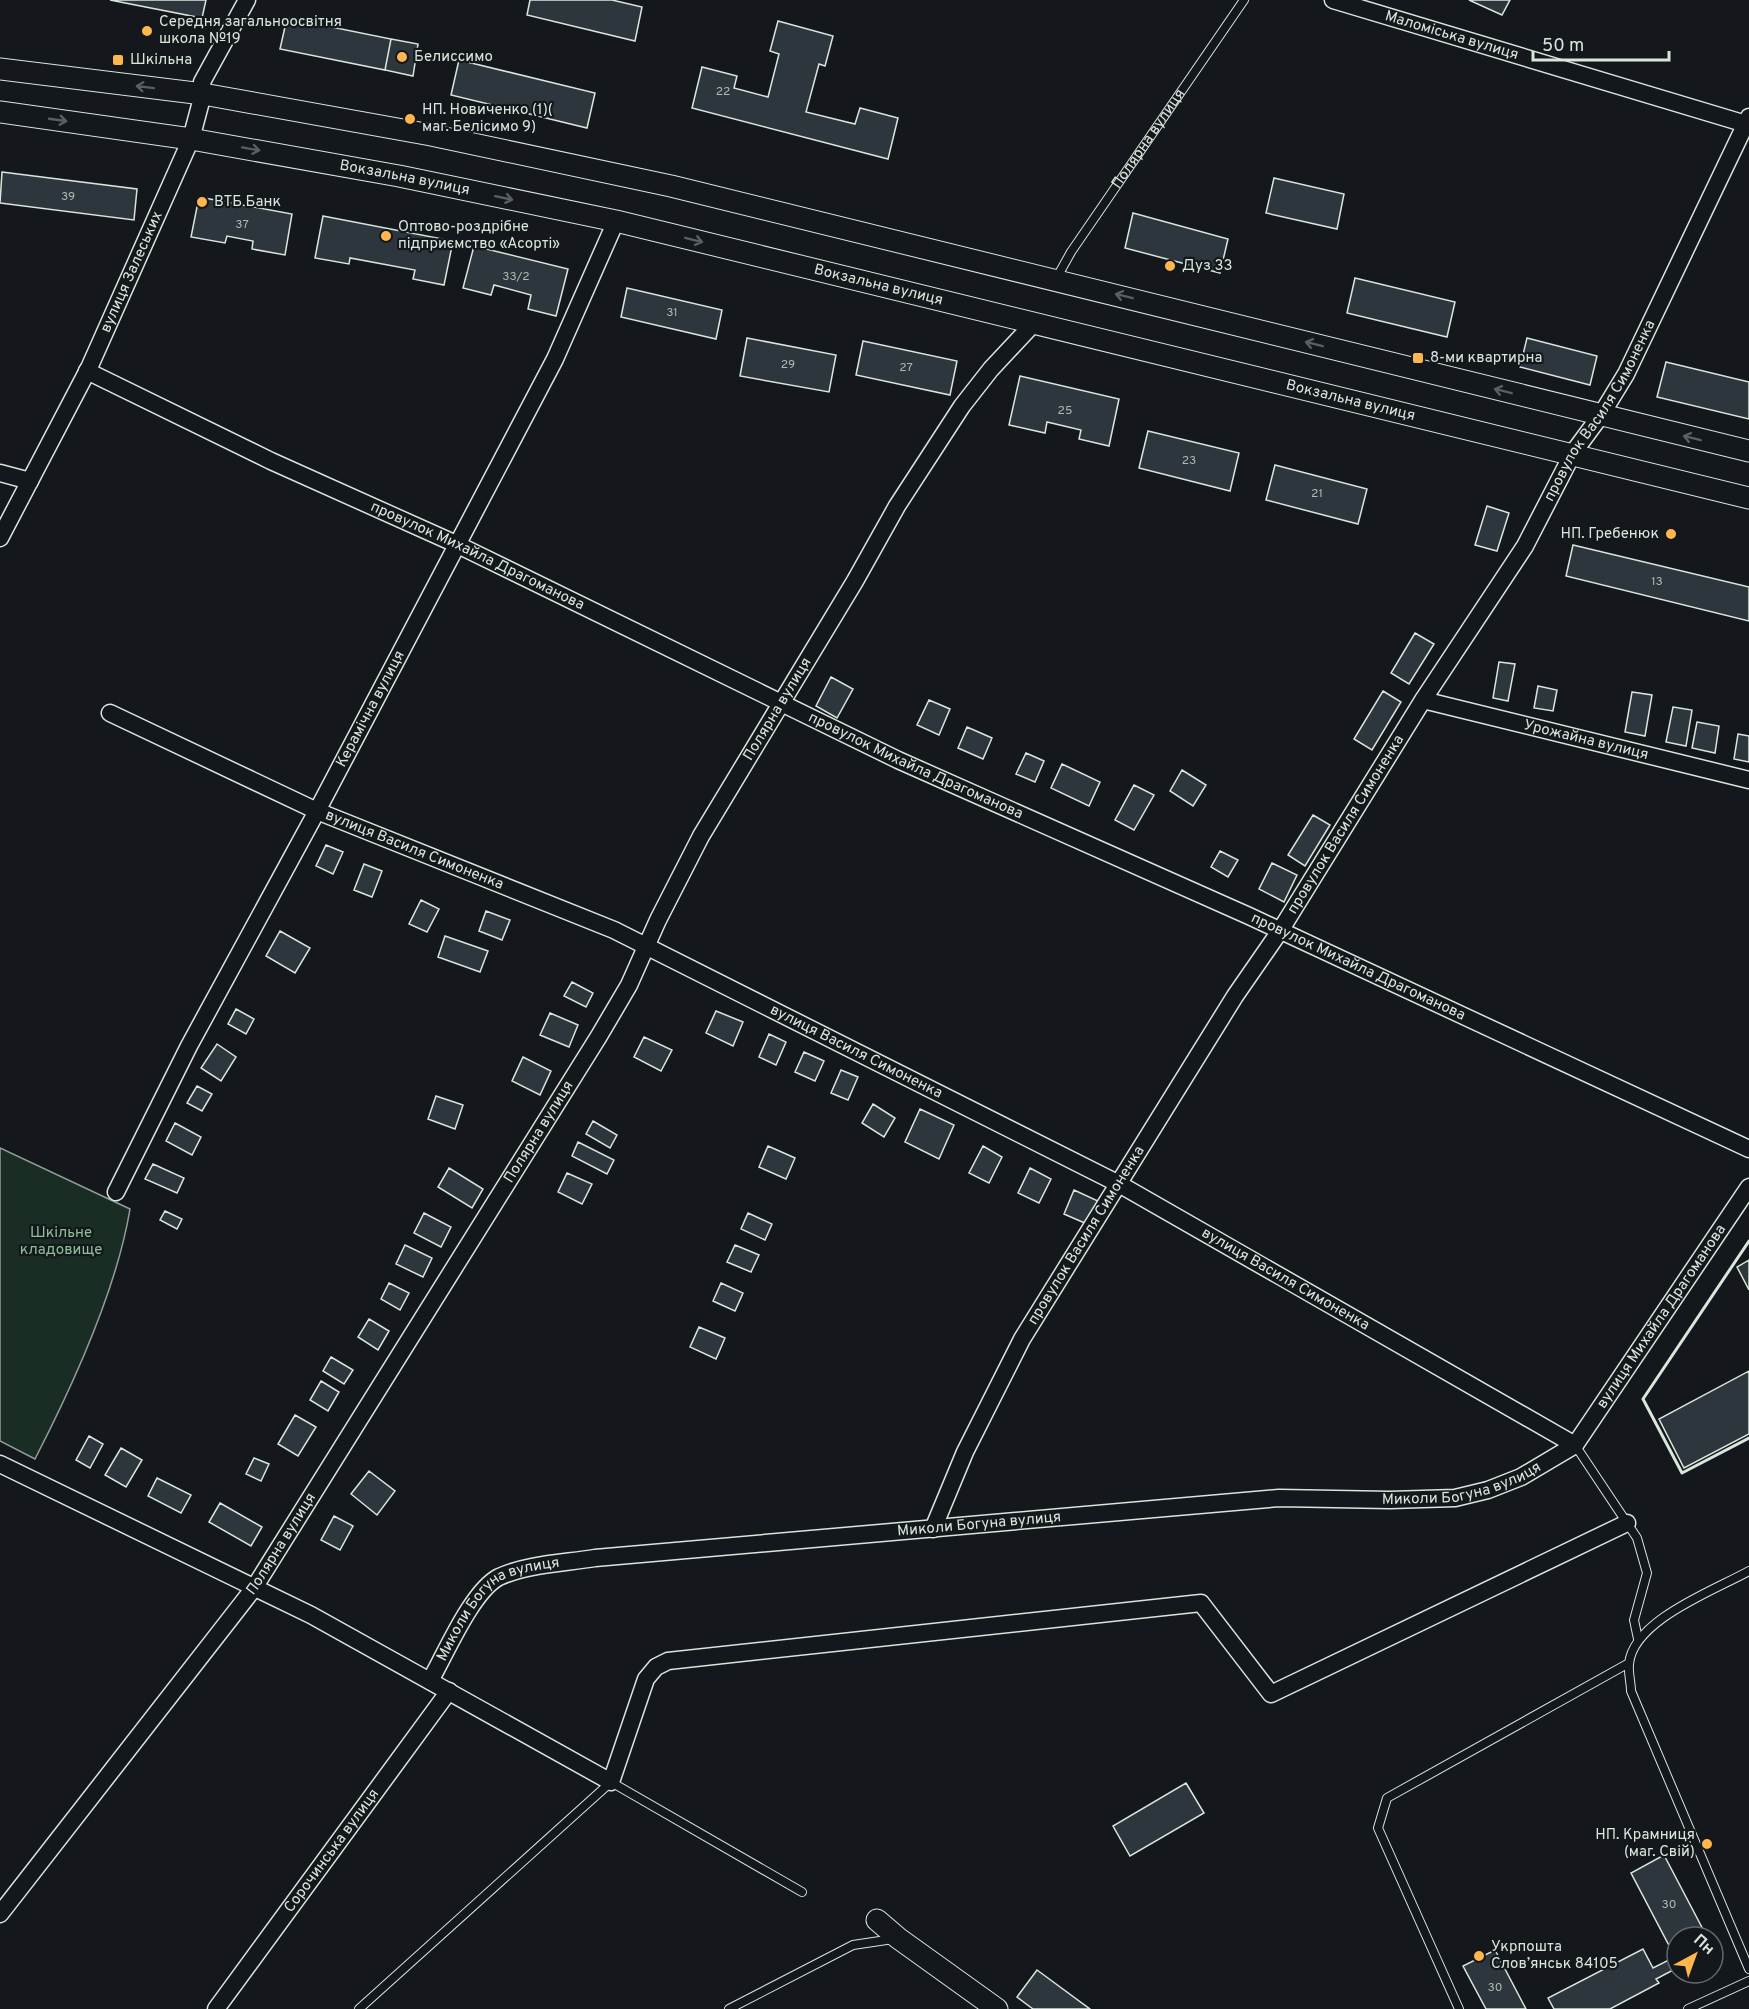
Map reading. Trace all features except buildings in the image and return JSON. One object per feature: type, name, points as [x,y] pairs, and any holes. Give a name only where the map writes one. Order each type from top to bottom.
[{"type":"street","name":"вулиця Залеських","points":[[0,538],[87,371],[191,139],[203,94],[202,82],[247,0]]},
{"type":"street","name":"Маломіська вулиця","points":[[1333,0],[1747,120]]},
{"type":"street","points":[[0,69],[203,94],[431,135],[671,186],[1749,451]]},
{"type":"street","name":"Вокзальна вулиця","points":[[0,112],[191,139],[399,176],[616,220],[1749,498]]},
{"type":"street","name":"провулок Василя Симоненка","points":[[933,1529],[965,1452],[1022,1339],[1234,996],[1280,931],[1423,700],[1525,546],[1573,453],[1601,415],[1626,374],[1747,120]]},
{"type":"street","name":"Керамічна вулиця","points":[[116,1192],[189,1046],[317,811],[555,359],[616,220]]},
{"type":"street","name":"Полярна вулиця","points":[[0,1914],[254,1588],[599,1036],[647,948],[658,920],[701,836],[948,425],[991,369],[1034,323]]},
{"type":"street","name":"провулок Михайла Драгоманова","points":[[87,371],[271,461],[456,544],[898,760],[1280,931],[1749,1149]]},
{"type":"street","points":[[0,473],[30,481]]},
{"type":"street","name":"Урожайна вулиця","points":[[1423,700],[1749,780]]},
{"type":"street","name":"вулиця Василя Симоненка","points":[[110,713],[317,811],[604,926],[1119,1184],[1575,1445]]},
{"type":"street","name":"вулиця Михайла Драгоманова","points":[[1575,1445],[1749,1187]]},
{"type":"street","name":"Миколи Богуна вулиця","points":[[430,1681],[471,1607],[488,1585],[515,1571],[595,1558],[1279,1498],[1390,1500],[1455,1498],[1488,1491],[1521,1477],[1575,1445]]},
{"type":"street","name":"Миколи Богуна вулиця","points":[[0,1464],[311,1615],[611,1782]]},
{"type":"street","points":[[611,1782],[646,1679],[656,1667],[668,1661],[1201,1603],[1271,1694],[1627,1523]]},
{"type":"street","name":"Сорочинська вулиця","points":[[216,2009],[449,1691]]},
{"type":"street","points":[[877,1920],[898,1938],[997,2009]]},
{"type":"lane","name":"Полярна вулиця","points":[[1056,279],[1071,252],[1244,0]]},
{"type":"lane","points":[[1575,1445],[1637,1538],[1647,1573],[1634,1620],[1638,1639]]},
{"type":"lane","points":[[1749,1571],[1656,1622],[1638,1639],[1629,1663],[1631,1691],[1749,1969]]},
{"type":"lane","points":[[1459,2009],[1378,1827],[1387,1798],[1629,1663]]},
{"type":"lane","points":[[360,2009],[611,1782],[802,1892]]},
{"type":"lane","points":[[729,2009],[853,1945],[898,1938]]},
{"type":"lane","points":[[1688,2009],[1749,1981]]},
{"type":"green space","name":"Шкільне кладовище","points":[[0,1148],[130,1209],[115,1271],[92,1337],[35,1459],[0,1441]]},
{"type":"wall","points":[[1749,1241],[1643,1399],[1682,1473],[1749,1438]]},
{"type":"place","name":"Середня загальноосвітня школа №19","points":[[147,31]]},
{"type":"place","name":"Белиссимо","points":[[402,57]]},
{"type":"place","name":"Шкільна","points":[[118,60]]},
{"type":"place","name":"НП. Новиченко (1)( маг. Белісимо 9)","points":[[410,119]]},
{"type":"place","name":"ВТБ Банк","points":[[202,202]]},
{"type":"place","name":"Оптово-роздрібне підприємство «Асортi»","points":[[386,236]]},
{"type":"place","name":"Дуз 33","points":[[1170,266]]},
{"type":"place","name":"8-ми квартирна","points":[[1418,358]]},
{"type":"place","name":"НП. Гребенюк","points":[[1671,534]]},
{"type":"place","name":"НП. Крамниця (маг. Свій)","points":[[1707,1844]]},
{"type":"place","name":"Укрпошта Слов’янськ 84105","points":[[1479,1956]]}]
